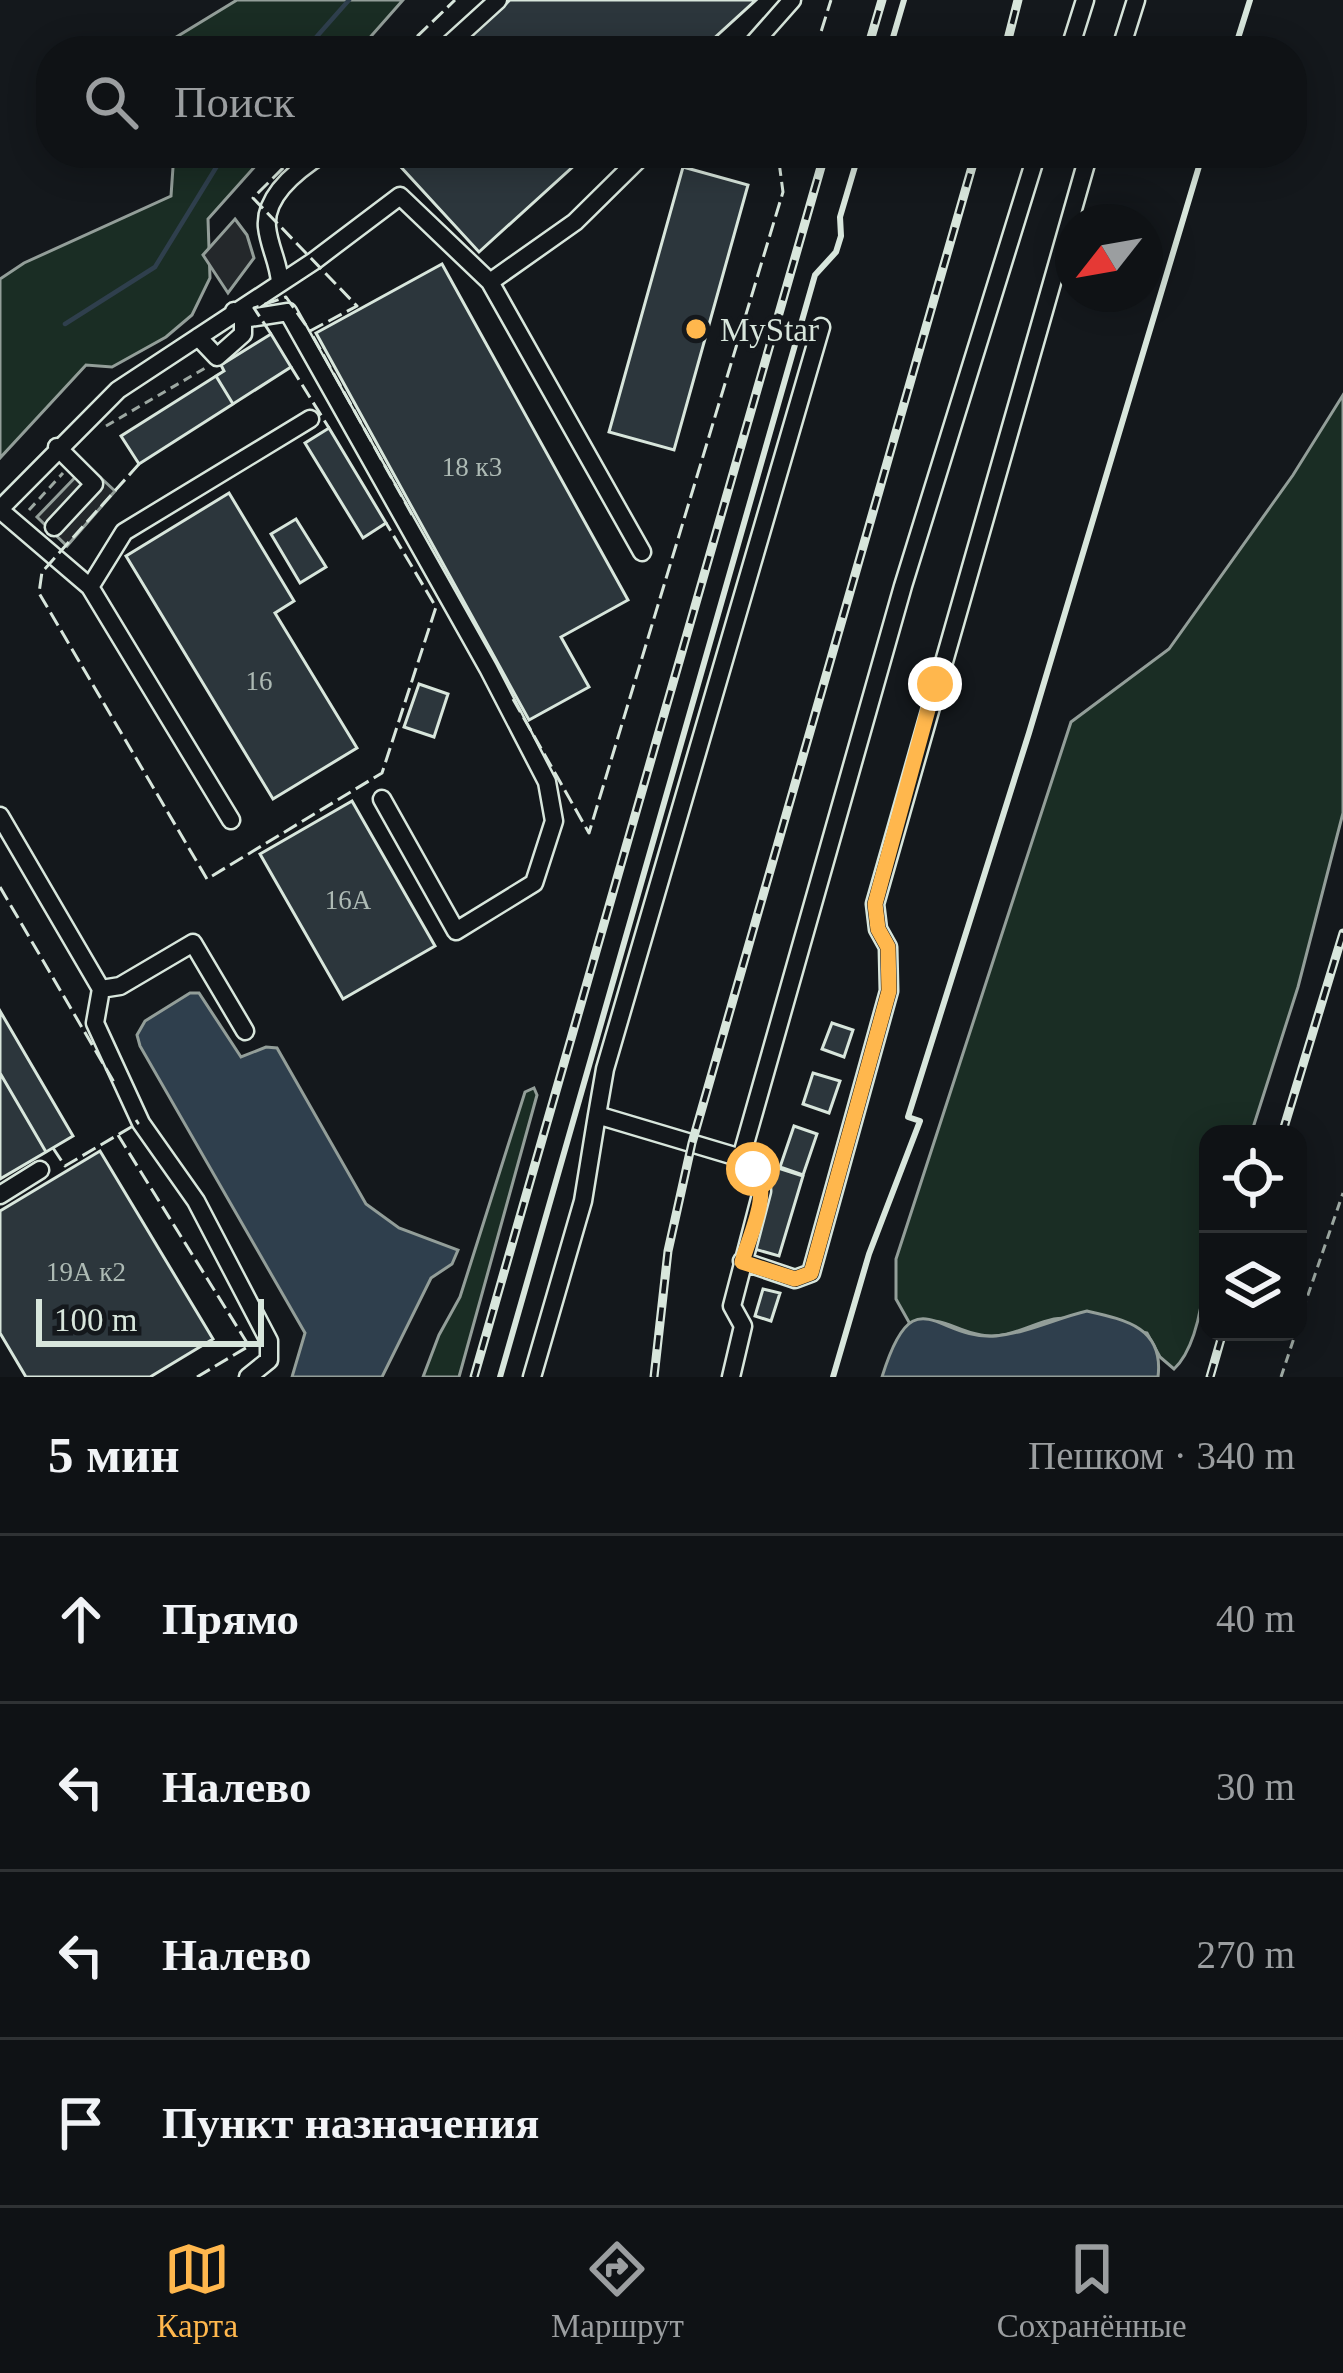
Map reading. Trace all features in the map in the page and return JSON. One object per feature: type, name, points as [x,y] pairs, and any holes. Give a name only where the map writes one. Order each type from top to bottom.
[{"type":"street","points":[[458,36],[498,0]]},
{"type":"street","points":[[760,36],[792,0]]},
{"type":"street","points":[[1073,36],[1084,0]]},
{"type":"street","points":[[1125,36],[1136,0]]},
{"type":"street","points":[[280,284],[279,262],[266,223],[281,188],[306,168]]},
{"type":"street","points":[[490,282],[575,222],[630,168]]},
{"type":"street","points":[[741,1158],[902,586],[1032,168]]},
{"type":"street","points":[[742,1262],[795,1279],[811,1273],[889,991],[888,947],[878,929],[875,904],[1085,168]]},
{"type":"street","points":[[231,820],[89,587],[0,510],[118,390],[238,315],[400,196],[490,282],[642,552]]},
{"type":"street","points":[[238,315],[288,312],[488,668],[547,782],[554,821],[534,883],[456,931],[382,799]]},
{"type":"street","points":[[199,337],[217,357],[243,334],[238,315]]},
{"type":"street","points":[[532,1377],[583,1202],[604,1069],[821,327]]},
{"type":"street","points":[[89,587],[124,532],[310,419]]},
{"type":"street","points":[[54,527],[94,484],[57,447]]},
{"type":"street","points":[[0,816],[101,989],[95,1023],[141,1123],[196,1201],[269,1341],[269,1360],[248,1377]]},
{"type":"street","points":[[101,989],[120,986],[194,943],[245,1030]]},
{"type":"street","points":[[597,1115],[741,1158],[761,1178],[762,1191],[732,1306],[743,1326],[731,1377]]},
{"type":"street","points":[[0,1195],[40,1170]]},
{"type":"path","points":[[104,427],[217,357]]},
{"type":"path","points":[[16,525],[72,463]]},
{"type":"path","points":[[1307,1298],[1343,1193]]},
{"type":"path","points":[[1281,1377],[1292,1341]]},
{"type":"green space","points":[[237,0],[403,0],[371,36],[178,36]]},
{"type":"green space","points":[[173,168],[254,168],[208,219],[210,278],[192,315],[166,337],[112,367],[86,365],[0,458],[0,279],[24,263],[171,196]]},
{"type":"green space","points":[[1343,395],[1343,813],[1298,987],[1254,1125],[1199,1125],[1199,1313],[1188,1350],[1174,1369],[1160,1357],[1147,1333],[1074,1319],[1054,1319],[991,1336],[939,1322],[910,1324],[896,1299],[896,1259],[1071,722],[1169,649],[1293,475]]},
{"type":"green space","points":[[534,1088],[537,1095],[459,1377],[423,1377],[460,1297],[525,1092]]},
{"type":"shaded area","points":[[235,219],[247,235],[254,258],[228,293],[203,255]]},
{"type":"shaded area","points":[[87,465],[115,491],[67,546],[37,517]]},
{"type":"water","points":[[190,993],[199,993],[241,1057],[266,1047],[277,1048],[366,1204],[399,1228],[458,1250],[452,1264],[431,1278],[382,1377],[292,1377],[305,1333],[137,1035],[145,1021]]},
{"type":"water","points":[[1087,1311],[1129,1323],[1149,1337],[1158,1360],[1158,1377],[882,1377],[905,1327],[917,1320],[996,1336]]},
{"type":"building","points":[[510,0],[756,0],[716,36],[470,36]]},
{"type":"building","points":[[402,168],[571,168],[479,252]]},
{"type":"building","points":[[683,168],[748,185],[674,450],[609,432]]},
{"type":"building","points":[[442,264],[628,600],[561,637],[589,687],[529,720],[316,333]]},
{"type":"building","points":[[271,334],[291,367],[233,404],[216,376],[224,371],[221,365]]},
{"type":"building","points":[[216,376],[233,404],[139,464],[121,436]]},
{"type":"building","points":[[329,428],[386,523],[363,538],[305,443]]},
{"type":"building","points":[[229,493],[294,601],[275,613],[357,748],[273,799],[126,556]]},
{"type":"building","points":[[296,519],[326,567],[300,583],[271,534]]},
{"type":"building","points":[[419,684],[448,694],[434,737],[404,727]]},
{"type":"building","points":[[352,801],[435,946],[343,999],[260,854]]},
{"type":"building","points":[[0,1011],[73,1136],[46,1152],[0,1073]]},
{"type":"building","points":[[832,1023],[853,1030],[844,1057],[822,1049]]},
{"type":"building","points":[[0,1073],[46,1152],[0,1179]]},
{"type":"building","points":[[813,1073],[840,1081],[829,1113],[803,1104]]},
{"type":"building","points":[[794,1126],[817,1134],[803,1175],[780,1167]]},
{"type":"building","points":[[100,1151],[213,1339],[150,1377],[26,1377],[0,1333],[0,1211]]},
{"type":"building","points":[[775,1167],[803,1176],[779,1256],[751,1248]]},
{"type":"building","points":[[763,1289],[780,1293],[771,1321],[755,1316]]},
{"type":"waterway","points":[[317,36],[349,0]]},
{"type":"waterway","points":[[65,324],[155,267],[216,168]]},
{"type":"railway","points":[[871,36],[882,0]]},
{"type":"railway","points":[[1009,36],[1018,0]]},
{"type":"railway","points":[[474,1377],[821,168]]},
{"type":"railway","points":[[654,1377],[668,1251],[692,1143],[972,168]]},
{"type":"railway","points":[[1285,1125],[1343,933]]},
{"type":"railway","points":[[1210,1377],[1220,1341]]},
{"type":"fence","points":[[418,36],[455,0]]},
{"type":"fence","points":[[820,36],[831,0]]},
{"type":"fence","points":[[283,168],[253,198],[357,306],[310,331],[415,520]]},
{"type":"fence","points":[[513,699],[589,833],[783,192],[780,168]]},
{"type":"fence","points":[[271,334],[254,308],[286,297],[310,331]]},
{"type":"fence","points":[[291,367],[329,428]]},
{"type":"fence","points":[[139,464],[42,572],[39,593],[207,879],[382,773],[436,607],[386,523]]},
{"type":"fence","points":[[0,887],[115,1084]]},
{"type":"fence","points":[[53,1148],[65,1166],[138,1123],[136,1120]]},
{"type":"fence","points":[[118,1135],[249,1346],[197,1377]]},
{"type":"wall","points":[[893,36],[904,0]]},
{"type":"wall","points":[[1239,36],[1250,0]]},
{"type":"wall","points":[[500,1377],[815,275],[836,252],[840,217],[855,168]]},
{"type":"wall","points":[[833,1377],[869,1254],[920,1121],[908,1117],[1198,168]]},
{"type":"place","name":"MyStar","points":[[696,329]]},
{"type":"route","points":[[753,1169],[761,1178],[762,1191],[742,1262],[795,1279],[811,1273],[889,991],[888,947],[878,929],[875,904],[935,684]]}]
